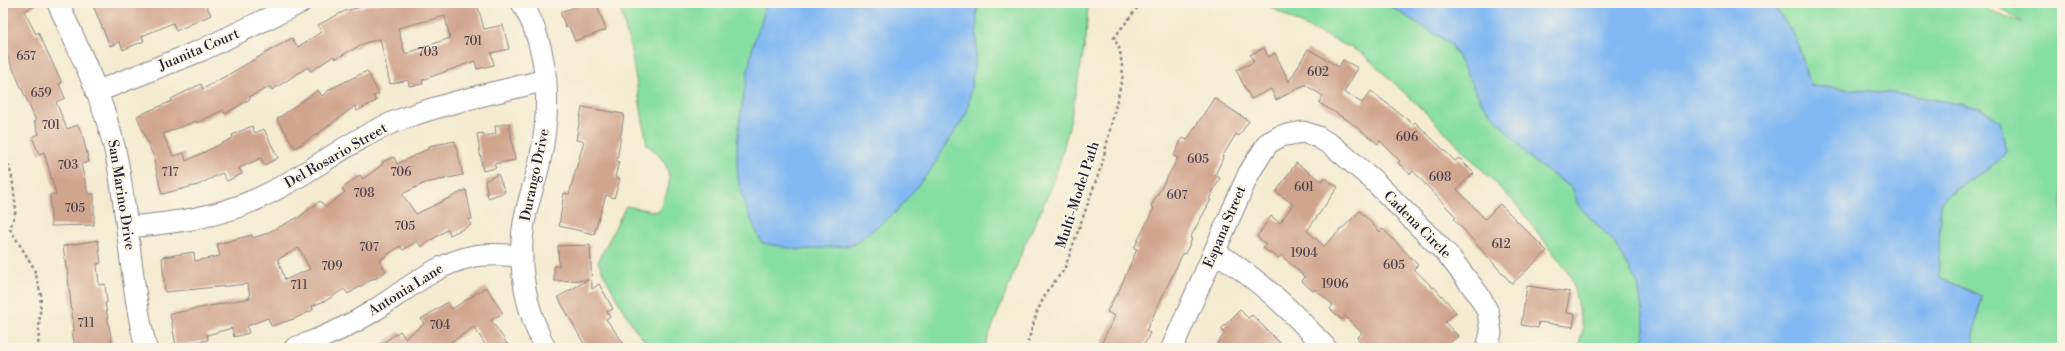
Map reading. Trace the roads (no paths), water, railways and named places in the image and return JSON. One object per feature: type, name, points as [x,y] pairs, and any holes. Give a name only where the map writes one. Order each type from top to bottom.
[{"type":"street","name":"San Marino Drive","points":[[58,3],[110,128],[118,165],[139,321],[146,348]]},
{"type":"street","name":"Juanita Court","points":[[96,92],[202,50],[300,3]]},
{"type":"street","name":"Durango Drive","points":[[522,3],[530,17],[538,42],[546,80],[547,117],[545,137],[525,216],[522,256],[525,292],[531,316],[545,348]]},
{"type":"street","name":"Del Rosario Street","points":[[127,226],[172,223],[210,216],[229,210],[259,199],[287,184],[340,150],[393,123],[418,113],[546,80]]},
{"type":"street","name":"Espana Street","points":[[1172,348],[1249,173],[1260,153],[1268,143],[1281,136],[1303,132]]},
{"type":"street","name":"Cadena Circle","points":[[1303,132],[1318,137],[1333,146],[1372,179],[1449,256],[1478,294],[1488,312],[1491,333],[1487,348]]},
{"type":"street","points":[[1215,252],[1241,268],[1270,290],[1326,348]]},
{"type":"street","name":"Antonia Lane","points":[[295,348],[344,328],[436,270],[455,261],[494,254],[522,256]]},
{"type":"water","points":[[765,3],[977,3],[976,56],[967,113],[929,172],[897,211],[853,245],[800,250],[762,243],[746,206],[739,183],[737,168],[738,135],[752,50],[765,9]]},
{"type":"water","points":[[1385,3],[1772,3],[1795,36],[1811,86],[1903,94],[1981,108],[2000,121],[2006,152],[1983,173],[1956,190],[1940,203],[1939,277],[1981,296],[1972,348],[1642,348],[1645,328],[1638,284],[1614,242],[1578,205],[1573,189],[1533,161],[1482,103],[1451,44]]}]
